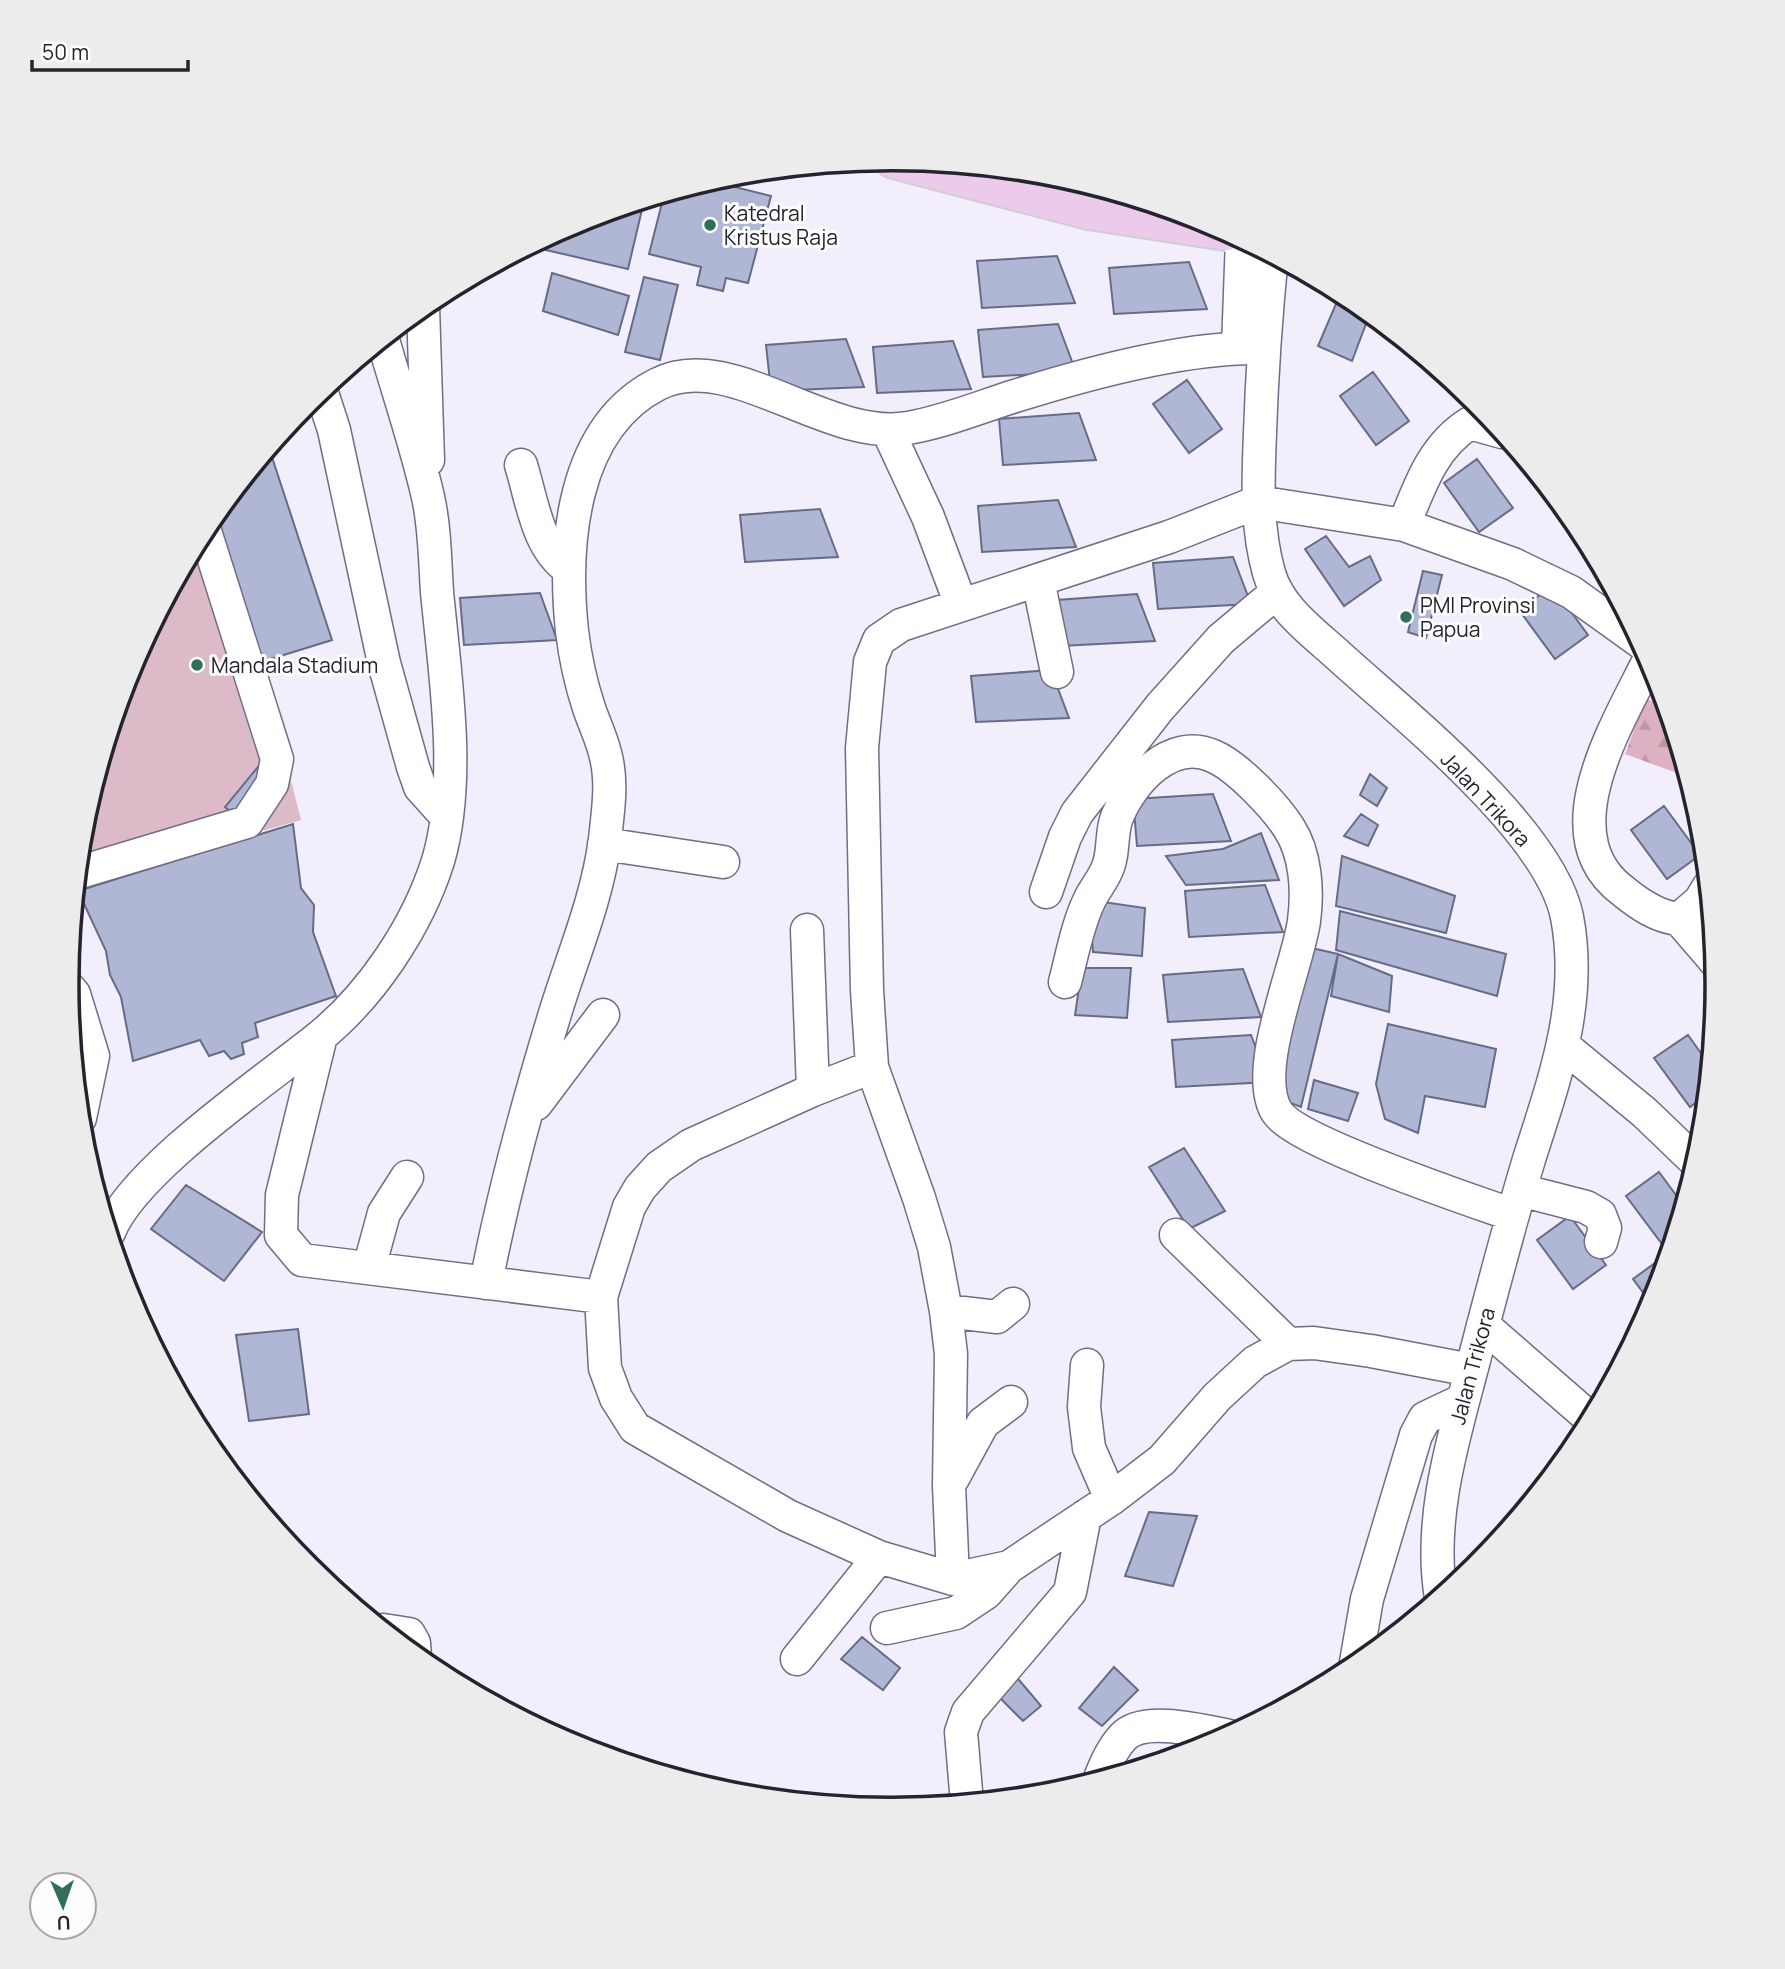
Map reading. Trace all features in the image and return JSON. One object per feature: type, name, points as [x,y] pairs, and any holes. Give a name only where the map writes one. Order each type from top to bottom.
[{"type":"main road","points":[[975,175],[1150,213]]},
{"type":"street","name":"Jalan Trikora","points":[[1243,251],[1258,502],[1269,575],[1277,592],[1284,604],[1310,630],[1428,737],[1510,817],[1552,874],[1566,915],[1573,970],[1565,1047],[1516,1203],[1447,1463],[1438,1533],[1440,1585]]},
{"type":"street","name":"Jalan Trikora","points":[[1250,348],[1270,264]]},
{"type":"street","points":[[114,1219],[131,1195],[184,1146],[321,1036],[369,986],[422,906],[438,860],[447,817],[449,740],[429,500],[424,319]]},
{"type":"street","points":[[486,1283],[520,1127],[604,844],[610,782],[605,752],[588,706],[572,633],[569,569],[583,470],[602,438],[628,406],[657,384],[685,374],[723,377],[845,425],[888,431],[914,427],[1049,385],[1191,353],[1250,348]]},
{"type":"street","points":[[385,349],[429,500]]},
{"type":"street","points":[[325,402],[334,430],[384,663],[413,767],[420,787],[447,817]]},
{"type":"street","points":[[1404,525],[1424,475],[1444,442],[1470,423],[1485,427]]},
{"type":"street","points":[[888,431],[928,517],[961,605]]},
{"type":"street","points":[[522,465],[543,538],[555,560],[569,569]]},
{"type":"street","points":[[953,1578],[949,1485],[951,1354],[946,1311],[934,1247],[923,1210],[872,1067],[867,990],[862,748],[870,662],[879,640],[901,625],[1169,537],[1258,502],[1404,525],[1513,564],[1571,592],[1624,630]]},
{"type":"street","points":[[87,870],[247,822],[272,785],[277,759],[209,544]]},
{"type":"street","points":[[1038,580],[1057,672]]},
{"type":"street","points":[[1046,892],[1065,837],[1077,813],[1160,707],[1212,649],[1277,592]]},
{"type":"street","points":[[1644,672],[1593,783],[1592,850],[1607,880],[1662,917],[1679,919],[1705,950]]},
{"type":"street","points":[[1065,982],[1089,901],[1109,867],[1116,819],[1127,797],[1143,777],[1171,755],[1191,751],[1211,754],[1225,762],[1264,798],[1290,829],[1302,859],[1306,887],[1304,922],[1277,1025],[1271,1070],[1275,1108],[1294,1128],[1383,1167],[1516,1203],[1586,1207],[1600,1215],[1605,1228],[1601,1242]]},
{"type":"street","points":[[604,844],[723,862]]},
{"type":"street","points":[[1679,919],[1701,899]]},
{"type":"street","points":[[807,930],[813,1090]]},
{"type":"street","points":[[520,1127],[603,1015]]},
{"type":"street","points":[[80,1016],[93,1056],[86,1090]]},
{"type":"street","points":[[321,1036],[282,1195],[281,1235],[302,1260],[601,1297]]},
{"type":"street","points":[[1565,1047],[1646,1113],[1688,1155]]},
{"type":"street","points":[[872,1067],[813,1090],[691,1145],[659,1167],[639,1188],[629,1207],[601,1297],[605,1368],[616,1398],[635,1429],[788,1516],[879,1557],[953,1578],[1009,1566]]},
{"type":"street","points":[[369,1268],[384,1213],[407,1177]]},
{"type":"street","points":[[1176,1235],[1288,1345]]},
{"type":"street","points":[[946,1311],[997,1317],[1013,1304]]},
{"type":"street","points":[[1483,1325],[1584,1413]]},
{"type":"street","points":[[887,1628],[956,1613],[986,1593],[1009,1566],[1111,1499],[1162,1460],[1217,1397],[1255,1362],[1288,1345],[1314,1343],[1371,1350],[1471,1370]]},
{"type":"street","points":[[1087,1365],[1084,1407],[1089,1448],[1111,1499]]},
{"type":"street","points":[[1358,1652],[1367,1599],[1416,1435],[1425,1418],[1463,1400]]},
{"type":"street","points":[[949,1485],[974,1435],[983,1423],[1011,1402]]},
{"type":"street","points":[[966,1795],[961,1732],[968,1713],[1070,1592],[1085,1516]]},
{"type":"street","points":[[797,1659],[879,1557]]},
{"type":"street","points":[[1105,1770],[1123,1737],[1135,1730],[1182,1727],[1210,1733]]},
{"type":"shaded area","name":"Mandala Stadium","points":[[272,458],[332,640],[261,662],[301,820],[86,881],[106,774],[141,673],[188,578],[216,532]]},
{"type":"green space","points":[[1646,698],[1655,703],[1679,774],[1625,754]]},
{"type":"building","name":"Katedral Kristus Raja","points":[[732,186],[771,196],[748,283],[726,278],[723,291],[697,285],[701,267],[649,254],[662,204]]},
{"type":"building","points":[[642,211],[628,269],[545,250]]},
{"type":"building","points":[[1057,256],[1075,303],[982,308],[977,261]]},
{"type":"building","points":[[1189,262],[1207,309],[1114,314],[1109,268]]},
{"type":"building","points":[[552,273],[629,296],[618,335],[543,311]]},
{"type":"building","points":[[644,277],[678,285],[660,360],[625,352]]},
{"type":"building","points":[[1336,303],[1366,323],[1352,361],[1318,346]]},
{"type":"building","points":[[1058,324],[1076,372],[983,377],[978,330]]},
{"type":"building","points":[[846,339],[864,387],[771,391],[766,345]]},
{"type":"building","points":[[953,341],[971,389],[877,393],[873,347]]},
{"type":"building","points":[[1373,372],[1409,421],[1376,445],[1340,396]]},
{"type":"building","points":[[1187,380],[1222,429],[1189,453],[1153,404]]},
{"type":"building","points":[[1079,413],[1096,460],[1003,465],[999,419]]},
{"type":"building","points":[[272,458],[332,640],[261,662],[218,530]]},
{"type":"building","points":[[1477,459],[1513,508],[1479,532],[1444,483]]},
{"type":"building","points":[[1058,500],[1076,547],[982,552],[978,506]]},
{"type":"building","points":[[820,509],[838,557],[745,562],[740,515]]},
{"type":"building","points":[[1326,536],[1349,567],[1370,556],[1381,580],[1344,606],[1305,549]]},
{"type":"building","points":[[1233,557],[1251,604],[1158,609],[1153,563]]},
{"type":"building","points":[[1423,571],[1442,575],[1426,638],[1408,632]]},
{"type":"building","points":[[1552,586],[1588,635],[1555,659],[1519,610]]},
{"type":"building","points":[[540,593],[557,640],[464,645],[460,598]]},
{"type":"building","points":[[1137,594],[1155,641],[1061,646],[1057,600]]},
{"type":"building","points":[[1051,670],[1069,718],[976,722],[971,676]]},
{"type":"building","points":[[262,762],[264,780],[235,815],[225,807]]},
{"type":"building","points":[[1370,774],[1387,788],[1377,806],[1360,795]]},
{"type":"building","points":[[1213,794],[1231,841],[1137,846],[1133,799]]},
{"type":"building","points":[[1664,806],[1694,847],[1696,858],[1667,879],[1631,830]]},
{"type":"building","points":[[1361,814],[1378,825],[1368,846],[1344,836]]},
{"type":"building","points":[[293,824],[301,888],[314,905],[313,932],[336,996],[255,1023],[258,1037],[242,1043],[244,1054],[231,1059],[224,1051],[209,1056],[200,1040],[133,1061],[121,997],[110,975],[106,951],[83,902],[85,889]]},
{"type":"building","points":[[1261,833],[1279,880],[1186,885],[1166,856],[1223,849]]},
{"type":"building","points":[[1342,856],[1455,896],[1446,933],[1336,906]]},
{"type":"building","points":[[1265,885],[1283,932],[1189,937],[1185,891]]},
{"type":"building","points":[[1089,900],[1145,908],[1142,956],[1093,952]]},
{"type":"building","points":[[1340,911],[1506,954],[1497,996],[1336,950]]},
{"type":"building","points":[[1303,946],[1338,954],[1301,1107],[1272,1096]]},
{"type":"building","points":[[1338,954],[1392,976],[1389,1012],[1331,996]]},
{"type":"building","points":[[1082,968],[1131,968],[1127,1018],[1075,1015]]},
{"type":"building","points":[[1243,969],[1261,1017],[1168,1022],[1163,975]]},
{"type":"building","points":[[1388,1024],[1496,1049],[1485,1107],[1425,1096],[1418,1133],[1385,1119],[1376,1084]]},
{"type":"building","points":[[1251,1035],[1269,1082],[1176,1087],[1172,1040]]},
{"type":"building","points":[[1688,1035],[1703,1056],[1697,1102],[1690,1107],[1654,1058]]},
{"type":"building","points":[[1314,1080],[1358,1093],[1348,1121],[1308,1109]]},
{"type":"building","points":[[1184,1148],[1225,1211],[1189,1229],[1149,1167]]},
{"type":"building","points":[[1659,1172],[1678,1198],[1664,1243],[1662,1244],[1626,1196]]},
{"type":"building","points":[[186,1185],[262,1232],[224,1281],[151,1229]]},
{"type":"building","points":[[1570,1216],[1606,1265],[1573,1289],[1537,1240]]},
{"type":"building","points":[[1657,1261],[1645,1295],[1633,1279]]},
{"type":"building","points":[[298,1329],[309,1414],[249,1421],[236,1335]]},
{"type":"building","points":[[1149,1512],[1197,1516],[1173,1586],[1125,1576]]},
{"type":"building","points":[[862,1637],[900,1668],[883,1690],[841,1659]]},
{"type":"building","points":[[1114,1667],[1138,1690],[1102,1726],[1079,1708]]},
{"type":"building","points":[[1014,1674],[1041,1706],[1023,1721],[995,1693]]},
{"type":"place","name":"Katedral Kristus Raja","points":[[710,225]]},
{"type":"place","name":"PMI Provinsi Papua","points":[[1406,617]]},
{"type":"place","name":"Mandala Stadium","points":[[197,665]]}]
